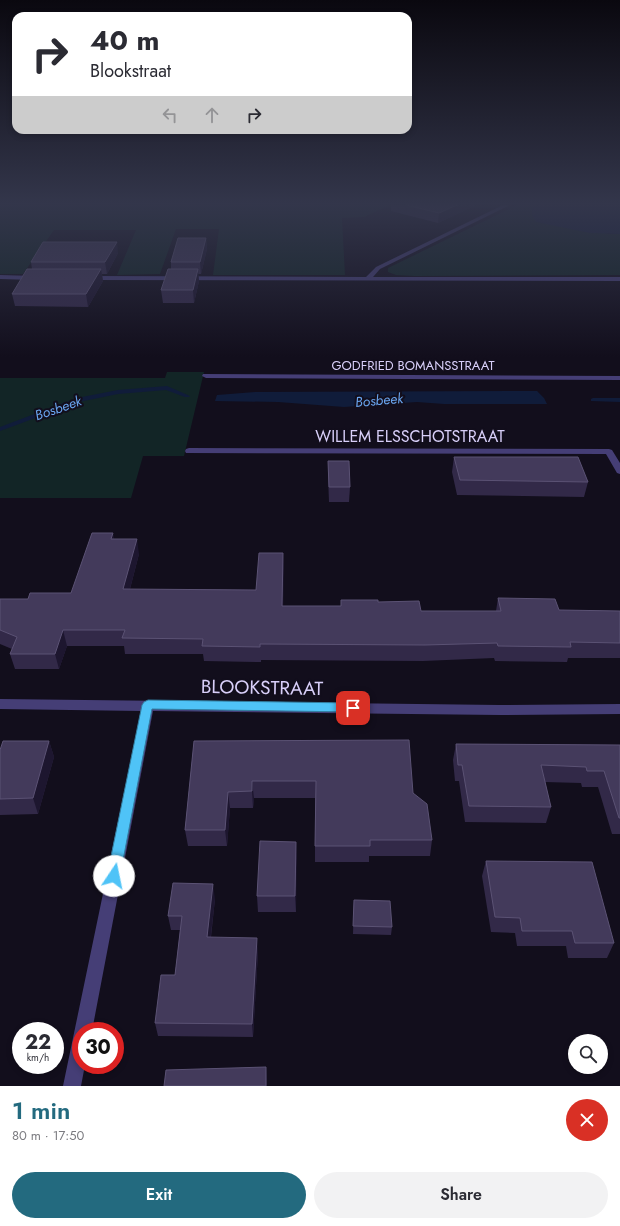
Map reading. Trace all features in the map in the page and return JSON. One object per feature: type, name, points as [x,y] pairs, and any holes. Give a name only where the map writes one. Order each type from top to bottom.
[{"type":"street","points":[[368,278],[378,268],[403,256]]},
{"type":"street","points":[[0,278],[38,278]]},
{"type":"street","points":[[85,278],[620,279]]},
{"type":"street","name":"GODFRIED BOMANSSTRAAT","points":[[206,376],[620,378]]},
{"type":"street","name":"WILLEM ELSSCHOTSTRAAT","points":[[189,451],[591,451],[609,452],[620,471]]},
{"type":"street","name":"BLOOKSTRAAT","points":[[0,704],[500,710],[620,709]]},
{"type":"street","points":[[85,1022],[148,705]]},
{"type":"street","points":[[72,1086],[74,1074]]},
{"type":"green space","points":[[0,256],[36,256],[23,274],[0,274]]},
{"type":"green space","points":[[125,256],[167,256],[160,274],[117,275]]},
{"type":"green space","points":[[216,256],[344,256],[345,275],[213,275]]},
{"type":"green space","points":[[413,256],[620,256],[620,275],[415,276],[396,275],[388,272],[388,268]]},
{"type":"green space","points":[[167,372],[204,372],[184,456],[143,456],[131,498],[0,498],[0,378],[165,378]]},
{"type":"water","points":[[537,391],[544,398],[547,404],[444,404],[417,402],[344,407],[278,402],[215,401],[217,395],[255,392]]},
{"type":"building","points":[[35,256],[109,256],[105,262],[31,262]]},
{"type":"building","points":[[173,256],[202,256],[200,262],[171,262]]},
{"type":"building","points":[[27,269],[101,269],[86,294],[12,294]]},
{"type":"building","points":[[168,269],[198,269],[193,290],[161,290]]},
{"type":"building","points":[[454,457],[578,457],[588,482],[460,480]]},
{"type":"building","points":[[328,461],[349,461],[350,487],[329,487]]},
{"type":"building","points":[[92,533],[113,533],[111,539],[137,539],[123,589],[256,590],[259,553],[283,553],[282,606],[341,606],[341,600],[378,600],[378,602],[419,601],[421,611],[501,611],[498,598],[555,599],[559,610],[620,611],[620,643],[570,642],[571,647],[498,646],[497,643],[425,645],[260,644],[260,647],[202,646],[203,639],[122,638],[125,630],[63,630],[55,654],[10,654],[17,637],[0,630],[0,599],[28,599],[30,593],[71,593]]},
{"type":"building","points":[[409,740],[413,793],[427,804],[432,840],[370,840],[370,846],[315,846],[316,781],[252,781],[252,791],[228,792],[225,830],[185,830],[194,741]]},
{"type":"building","points":[[3,741],[49,741],[33,798],[0,799],[0,750]]},
{"type":"building","points":[[456,744],[620,745],[620,818],[604,771],[587,771],[586,767],[541,765],[551,807],[469,806],[462,765],[458,765]]},
{"type":"building","points":[[260,841],[296,842],[295,896],[257,896]]},
{"type":"building","points":[[486,861],[592,862],[614,943],[575,943],[572,931],[522,931],[520,918],[495,917]]},
{"type":"building","points":[[173,883],[213,884],[207,937],[257,938],[252,1024],[155,1023],[161,975],[175,975],[182,916],[168,916]]},
{"type":"building","points":[[354,900],[390,901],[392,927],[353,926]]},
{"type":"building","points":[[266,1067],[266,1086],[164,1086],[166,1070]]},
{"type":"waterway","name":"Bosbeek","points":[[0,429],[77,400],[118,392],[167,388],[187,396]]},
{"type":"waterway","name":"Bosbeek","points":[[593,400],[620,400]]},
{"type":"route","points":[[114,876],[148,705],[353,708]]}]
